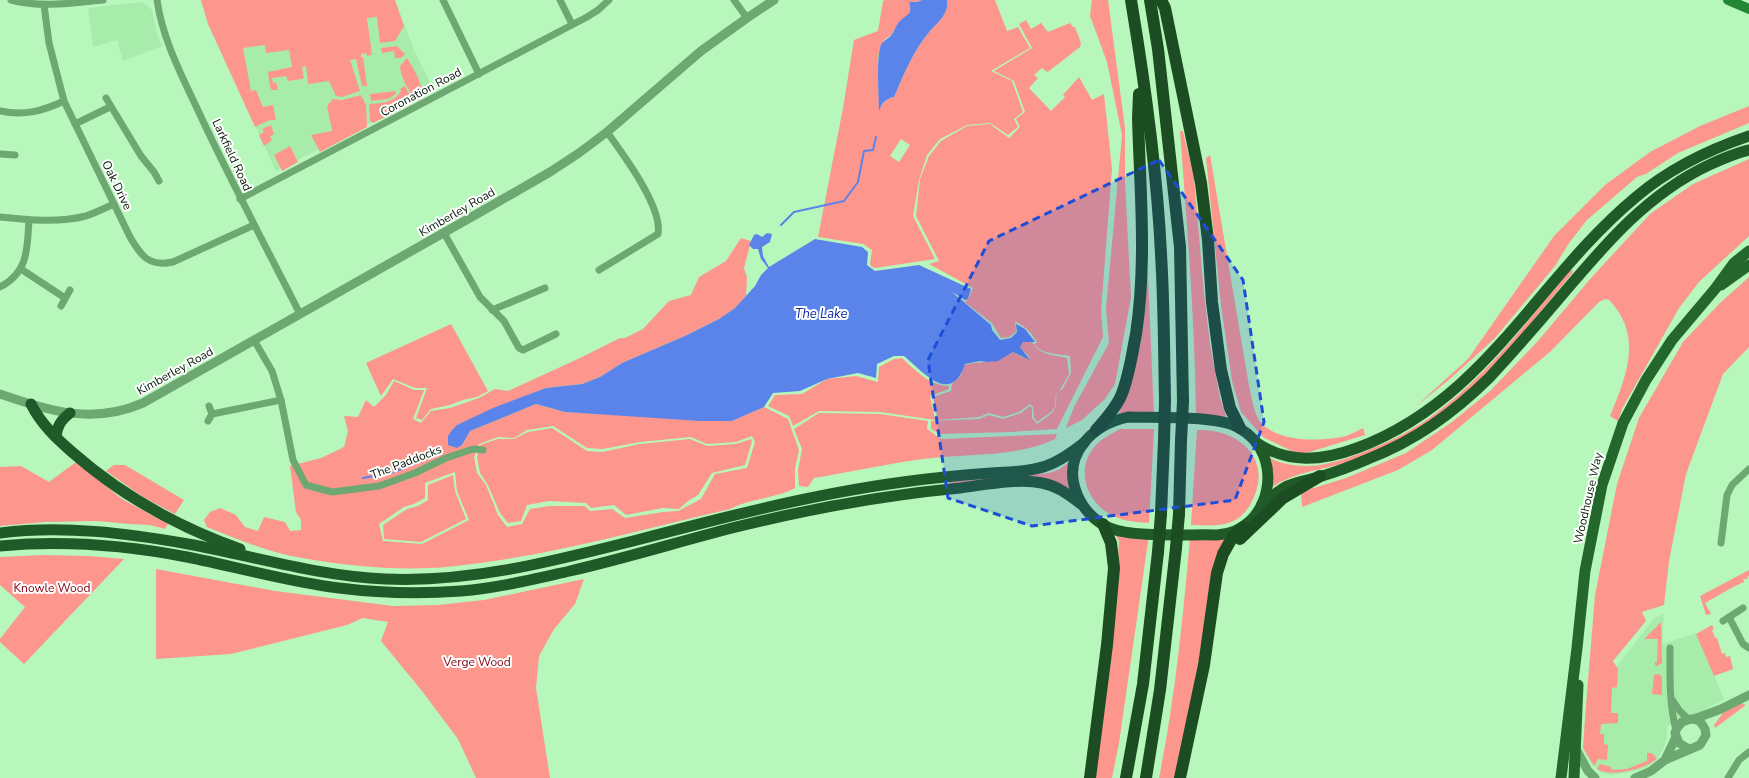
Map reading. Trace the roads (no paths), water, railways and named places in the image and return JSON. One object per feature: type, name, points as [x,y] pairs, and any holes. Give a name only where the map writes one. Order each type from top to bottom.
[{"type":"highway","points":[[1126,778],[1144,676],[1158,552],[1161,514],[1165,400],[1161,253],[1153,159],[1131,0]]},
{"type":"highway","points":[[1146,778],[1160,690],[1176,548],[1179,514],[1183,401],[1180,247],[1158,49],[1150,0]]},
{"type":"highway","points":[[1161,0],[1165,8],[1201,183],[1208,240],[1212,302],[1221,370],[1230,408],[1240,428]]},
{"type":"highway","points":[[1081,504],[1073,483],[1072,473],[1074,459],[1084,443],[1109,415],[1120,396],[1134,346],[1142,264],[1138,118],[1141,64]]},
{"type":"highway","points":[[1096,430],[1110,422],[1128,417],[1229,423],[1240,428],[1257,443],[1273,452],[1299,460],[1321,458],[1348,452],[1365,445],[1396,431],[1421,416],[1468,378],[1519,323],[1578,255],[1636,197],[1675,169],[1704,154],[1749,136]]},
{"type":"highway","points":[[1262,504],[1286,486],[1344,469],[1398,445],[1433,426],[1468,399],[1498,369],[1608,241],[1637,214],[1660,195],[1692,174],[1729,156],[1749,150]]},
{"type":"highway","points":[[31,404],[37,416],[56,437],[92,470],[138,502],[196,533],[287,566]]},
{"type":"highway","points":[[56,437],[58,424],[70,413]]},
{"type":"highway","points":[[0,533],[66,530],[109,533],[189,544],[287,566],[342,575],[384,579],[438,579],[482,575],[540,564],[766,507],[816,496],[943,476],[1043,468],[1065,457],[1084,443]]},
{"type":"highway","points":[[1180,778],[1204,665],[1217,573],[1223,554],[1232,538],[1254,517],[1262,504],[1267,491],[1269,478],[1266,461],[1257,443]]},
{"type":"highway","points":[[1214,596],[1224,564],[1231,551],[1243,535],[1283,498],[1320,476]]},
{"type":"highway","points":[[0,546],[63,543],[122,547],[186,557],[293,580],[339,588],[385,592],[439,592],[462,591],[504,585],[593,565],[774,518],[901,495],[1013,482],[1037,482],[1056,487],[1081,504],[1095,519],[1114,530],[1127,532],[1217,535],[1228,534],[1243,527]]},
{"type":"highway","points":[[1090,778],[1107,645],[1114,568],[1111,543],[1103,524]]},
{"type":"main road","points":[[1728,0],[1745,8],[1749,14]]},
{"type":"main road","name":"Woodhouse Way","points":[[1562,772],[1585,571],[1602,485],[1623,423],[1646,380],[1672,340],[1715,289],[1734,262],[1749,251]]},
{"type":"main road","name":"Woodhouse Way","points":[[1715,289],[1749,266]]},
{"type":"main road","name":"Woodhouse Way","points":[[1574,778],[1578,702],[1577,648]]},
{"type":"main road","points":[[1562,772],[1566,778]]},
{"type":"street","points":[[11,0],[26,4],[44,5],[103,0]]},
{"type":"street","name":"Larkfield Road","points":[[157,0],[162,28],[172,55],[240,199],[300,314]]},
{"type":"street","points":[[442,0],[479,74]]},
{"type":"street","points":[[560,0],[572,24]]},
{"type":"street","name":"Coronation Road","points":[[240,199],[598,10],[609,0]]},
{"type":"street","points":[[734,0],[747,18]]},
{"type":"street","name":"Kimberley Road","points":[[0,394],[31,404],[70,413],[100,415],[129,409],[155,397],[444,234],[550,172],[607,132],[701,52],[774,0]]},
{"type":"street","name":"Oak Drive","points":[[44,5],[49,43],[64,101],[139,252],[154,263],[164,264],[184,259],[254,225]]},
{"type":"street","points":[[106,98],[140,156],[154,172],[159,181]]},
{"type":"street","points":[[0,111],[22,113],[35,112],[46,110],[64,101]]},
{"type":"street","points":[[75,124],[110,107]]},
{"type":"street","points":[[599,270],[658,234],[659,229],[652,205],[642,182],[607,132]]},
{"type":"street","points":[[0,154],[15,155]]},
{"type":"street","points":[[0,217],[29,220],[73,218],[87,215],[114,204]]},
{"type":"street","points":[[0,287],[7,283],[21,269],[27,254],[29,220]]},
{"type":"street","points":[[444,234],[480,297],[504,321],[519,348],[523,350],[556,334]]},
{"type":"street","points":[[21,269],[66,298]]},
{"type":"street","points":[[492,310],[545,288]]},
{"type":"street","points":[[60,306],[70,290]]},
{"type":"street","name":"The Paddocks","points":[[254,340],[272,371],[281,400],[293,460],[306,485],[332,492],[379,486],[415,473],[446,458],[473,449],[483,450]]},
{"type":"street","points":[[208,421],[212,414],[281,400]]},
{"type":"street","points":[[209,406],[212,414]]},
{"type":"street","points":[[1721,544],[1727,495],[1732,485],[1749,469]]},
{"type":"street","points":[[1743,608],[1726,619],[1743,644],[1749,648]]},
{"type":"street","points":[[1672,653],[1673,719],[1681,746],[1689,749]]},
{"type":"street","points":[[1635,778],[1653,774],[1665,760],[1682,722],[1748,698]]},
{"type":"street","points":[[1665,760],[1689,749],[1696,748],[1704,741],[1706,735],[1705,729],[1700,722],[1691,719],[1679,710],[1672,699]]},
{"type":"street","points":[[1705,729],[1721,709]]},
{"type":"street","points":[[1576,749],[1588,771],[1595,778]]},
{"type":"street","points":[[1728,778],[1739,760],[1749,752]]},
{"type":"water","points":[[922,0],[947,0],[945,14],[924,39],[909,63],[894,97],[884,102],[879,111],[879,50],[883,42],[891,36],[899,23],[909,14],[909,2],[917,2]]},
{"type":"water","name":"The Lake","points":[[767,233],[772,234],[770,242],[762,247],[763,256],[769,267],[815,239],[862,247],[868,252],[867,265],[875,271],[919,265],[971,289],[968,299],[965,300],[952,292],[991,325],[992,330],[1000,340],[1011,338],[1017,332],[1016,324],[1025,329],[1035,342],[1023,342],[1020,347],[1030,360],[1013,352],[998,361],[980,361],[965,364],[959,376],[952,383],[945,384],[936,382],[928,377],[904,356],[894,356],[877,364],[876,378],[858,373],[827,379],[800,391],[773,393],[764,407],[732,421],[700,421],[565,412],[536,404],[470,431],[462,445],[457,448],[448,445],[448,436],[457,425],[493,408],[546,388],[582,384],[600,377],[622,363],[687,335],[719,319],[735,308],[755,286],[761,275],[768,268],[761,259],[758,249],[753,249],[749,245],[754,235],[757,234],[762,237]]},
{"type":"waterway","points":[[781,225],[794,212],[844,201],[858,182],[864,151],[873,150],[876,137]]},
{"type":"waterway","points":[[363,478],[394,472],[423,460]]},
{"type":"park label","name":"Knowle Wood","points":[[52,588]]},
{"type":"park label","name":"Verge Wood","points":[[477,662]]}]
